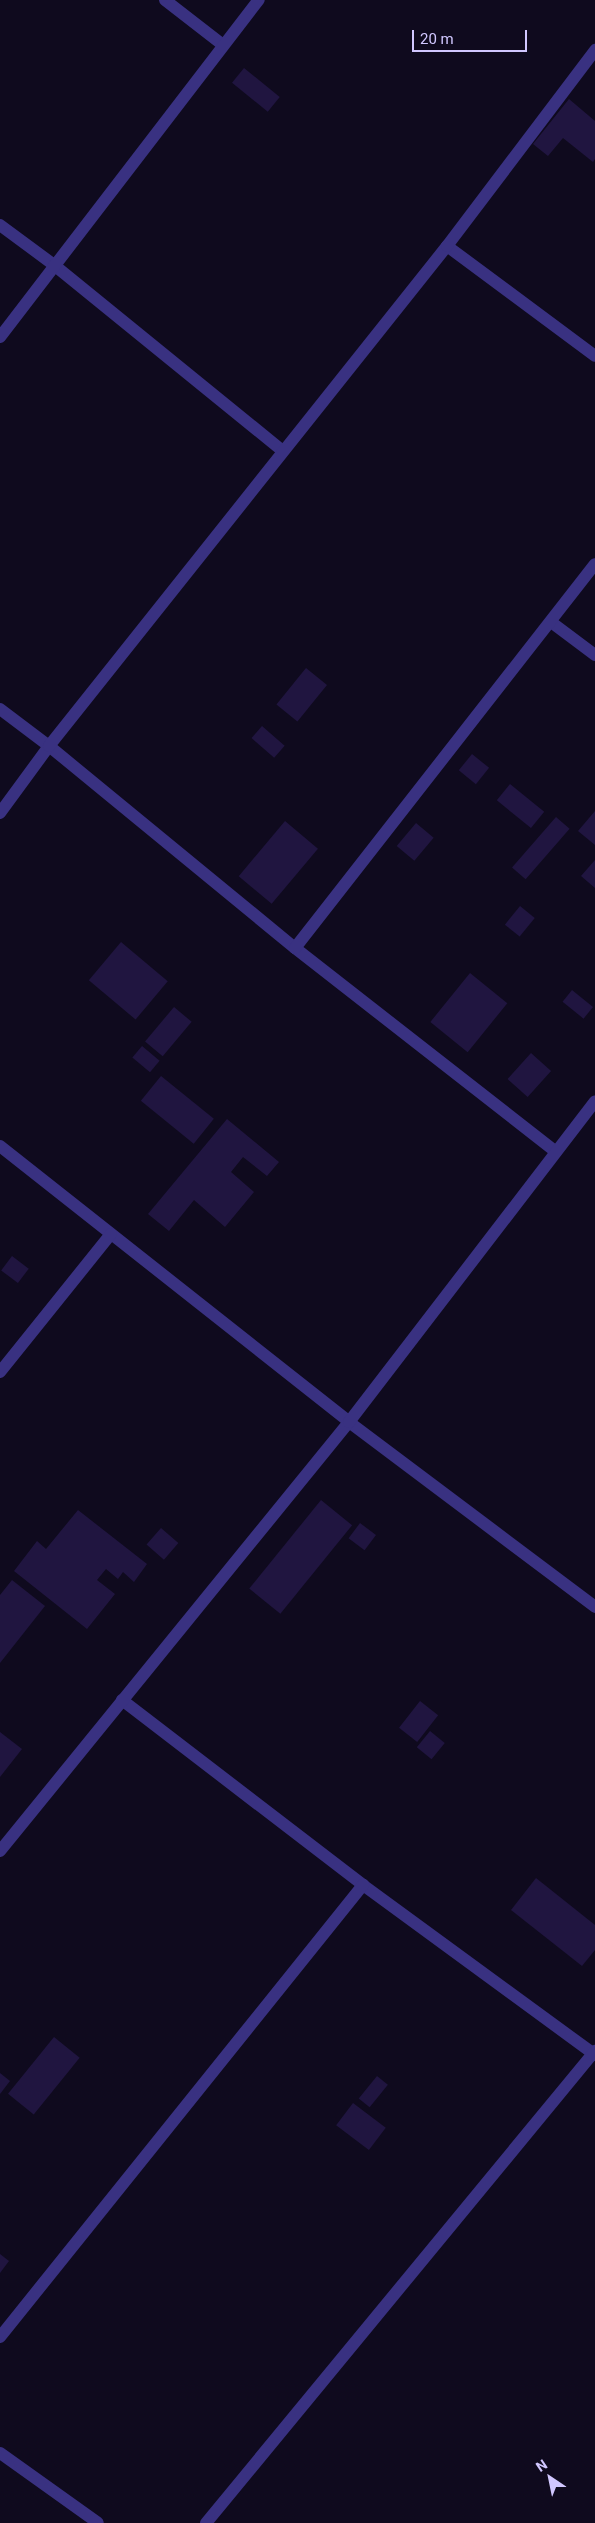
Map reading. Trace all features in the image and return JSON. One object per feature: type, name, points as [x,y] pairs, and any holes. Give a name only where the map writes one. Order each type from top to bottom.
[{"type":"street","points":[[165,0],[223,45]]},
{"type":"street","points":[[0,337],[259,0]]},
{"type":"street","points":[[0,813],[49,746],[448,246],[595,50]]},
{"type":"street","points":[[0,226],[54,265],[283,451]]},
{"type":"street","points":[[448,246],[595,356]]},
{"type":"street","points":[[295,948],[595,564]]},
{"type":"street","points":[[551,622],[595,655]]},
{"type":"street","points":[[0,709],[49,746],[295,948],[556,1152]]},
{"type":"street","points":[[0,1851],[349,1422],[595,1101]]},
{"type":"street","points":[[0,1146],[349,1422],[593,1601]]},
{"type":"street","points":[[0,1372],[111,1234]]},
{"type":"street","points":[[122,1700],[363,1885],[594,2053],[206,2523]]},
{"type":"street","points":[[0,2337],[363,1885]]},
{"type":"street","points":[[0,2453],[98,2523]]},
{"type":"building","points":[[244,68],[280,97],[268,112],[232,83]]},
{"type":"building","points":[[569,99],[595,121],[595,159],[593,162],[563,138],[548,156],[533,144]]},
{"type":"building","points":[[306,668],[327,685],[297,722],[276,705]]},
{"type":"building","points":[[262,726],[285,746],[274,758],[252,738]]},
{"type":"building","points":[[472,754],[489,768],[476,784],[459,770]]},
{"type":"building","points":[[510,784],[544,812],[531,828],[497,800]]},
{"type":"building","points":[[595,811],[595,845],[578,831]]},
{"type":"building","points":[[556,817],[570,829],[526,879],[512,868]]},
{"type":"building","points":[[285,821],[318,849],[272,904],[239,876]]},
{"type":"building","points":[[416,823],[434,838],[414,861],[397,846]]},
{"type":"building","points":[[595,860],[595,888],[581,876]]},
{"type":"building","points":[[520,906],[535,918],[520,937],[505,925]]},
{"type":"building","points":[[121,942],[168,981],[136,1020],[89,980]]},
{"type":"building","points":[[470,973],[507,1003],[468,1052],[430,1022]]},
{"type":"building","points":[[572,990],[593,1007],[584,1019],[563,1002]]},
{"type":"building","points":[[174,1007],[192,1022],[163,1056],[145,1041]]},
{"type":"building","points":[[142,1046],[160,1061],[150,1072],[132,1057]]},
{"type":"building","points":[[531,1053],[551,1071],[528,1097],[508,1079]]},
{"type":"building","points":[[161,1076],[214,1119],[194,1144],[141,1101]]},
{"type":"building","points":[[227,1119],[279,1162],[267,1176],[243,1157],[231,1172],[254,1192],[225,1227],[194,1200],[169,1231],[148,1214]]},
{"type":"building","points":[[12,1256],[29,1269],[18,1283],[1,1270]]},
{"type":"building","points":[[321,1500],[352,1525],[280,1614],[249,1589]]},
{"type":"building","points":[[78,1510],[147,1564],[134,1582],[123,1572],[118,1579],[106,1569],[97,1580],[115,1594],[87,1629],[14,1571],[37,1541],[46,1549]]},
{"type":"building","points":[[360,1523],[376,1535],[365,1550],[349,1538]]},
{"type":"building","points":[[161,1528],[178,1543],[164,1560],[147,1545]]},
{"type":"building","points":[[12,1580],[45,1606],[0,1663],[0,1595]]},
{"type":"building","points":[[420,1701],[438,1715],[417,1742],[399,1728]]},
{"type":"building","points":[[430,1731],[445,1743],[432,1759],[417,1747]]},
{"type":"building","points":[[0,1732],[22,1749],[0,1777]]},
{"type":"building","points":[[536,1878],[595,1925],[595,1950],[582,1966],[511,1910]]},
{"type":"building","points":[[54,2037],[80,2058],[34,2114],[8,2094]]},
{"type":"building","points":[[0,2073],[10,2081],[0,2094]]},
{"type":"building","points":[[377,2076],[388,2085],[370,2107],[359,2099]]},
{"type":"building","points":[[353,2103],[386,2128],[369,2150],[336,2125]]},
{"type":"building","points":[[0,2254],[9,2261],[0,2273]]}]
